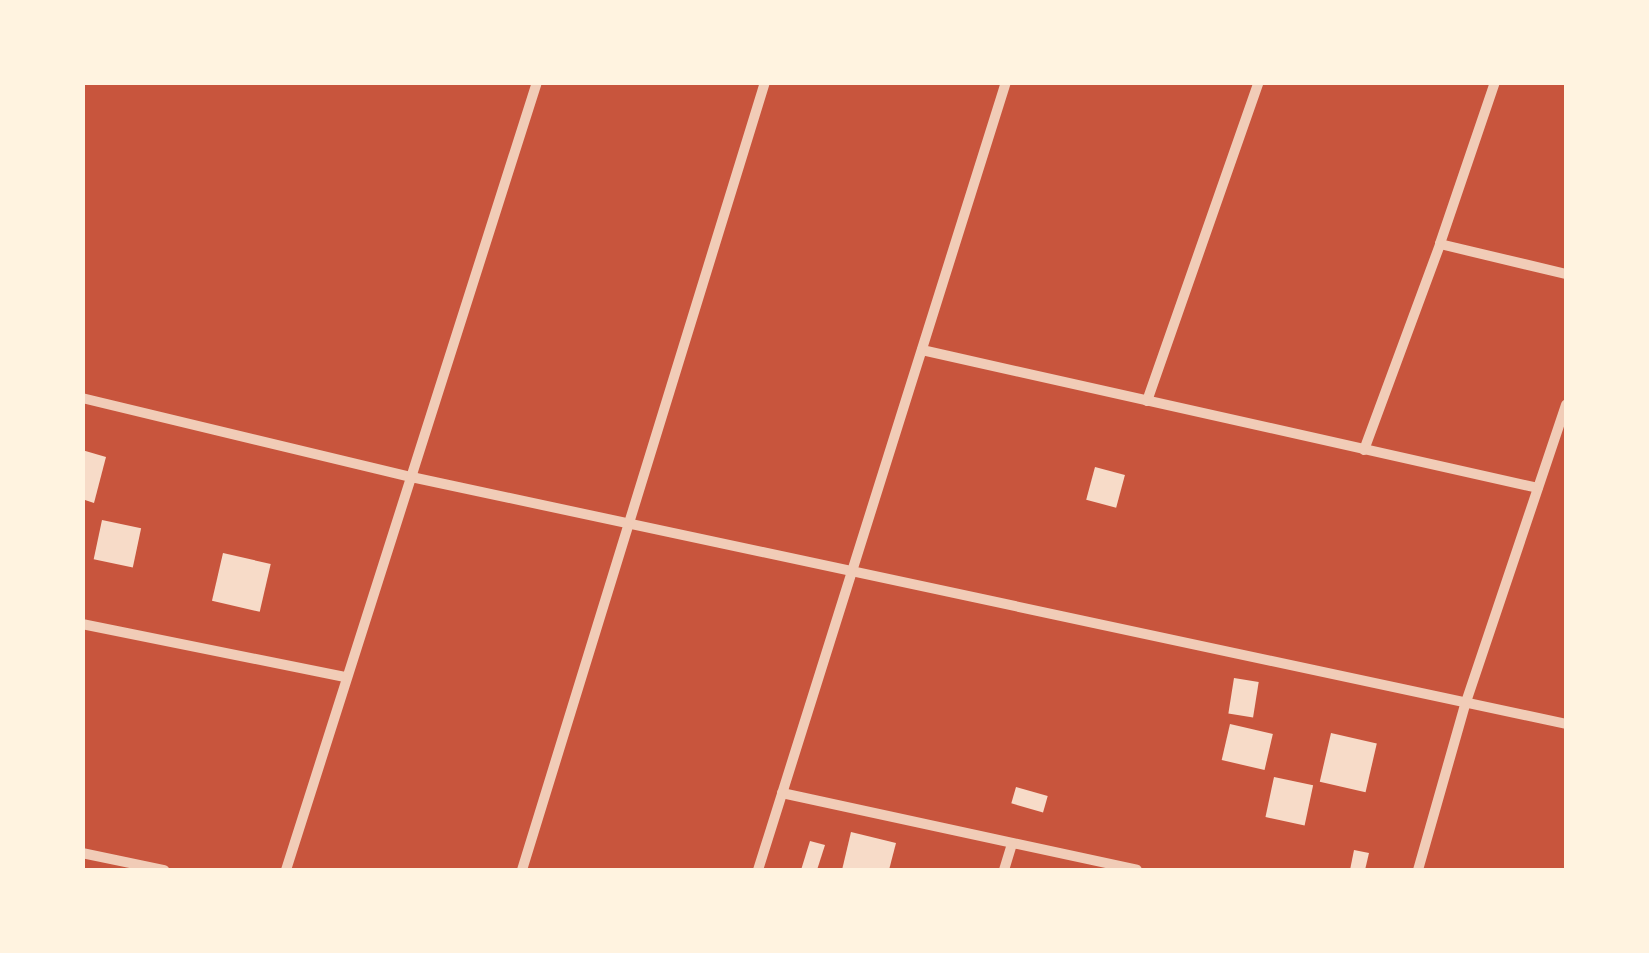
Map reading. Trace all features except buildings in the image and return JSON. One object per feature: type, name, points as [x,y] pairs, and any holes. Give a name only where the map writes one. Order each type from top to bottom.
[{"type":"street","points":[[286,870],[344,677],[416,478],[537,82]]},
{"type":"street","points":[[522,870],[765,82]]},
{"type":"street","points":[[758,870],[1006,82]]},
{"type":"street","points":[[1147,401],[1259,82]]},
{"type":"street","points":[[1364,450],[1495,82]]},
{"type":"street","points":[[1440,244],[1566,274]]},
{"type":"street","points":[[922,350],[1538,488]]},
{"type":"street","points":[[82,398],[416,478],[1566,724]]},
{"type":"street","points":[[1418,870],[1466,702],[1566,404]]},
{"type":"street","points":[[82,624],[344,677]]},
{"type":"street","points":[[782,793],[1137,870]]},
{"type":"street","points":[[1004,870],[1012,843]]},
{"type":"street","points":[[82,853],[164,870]]}]
